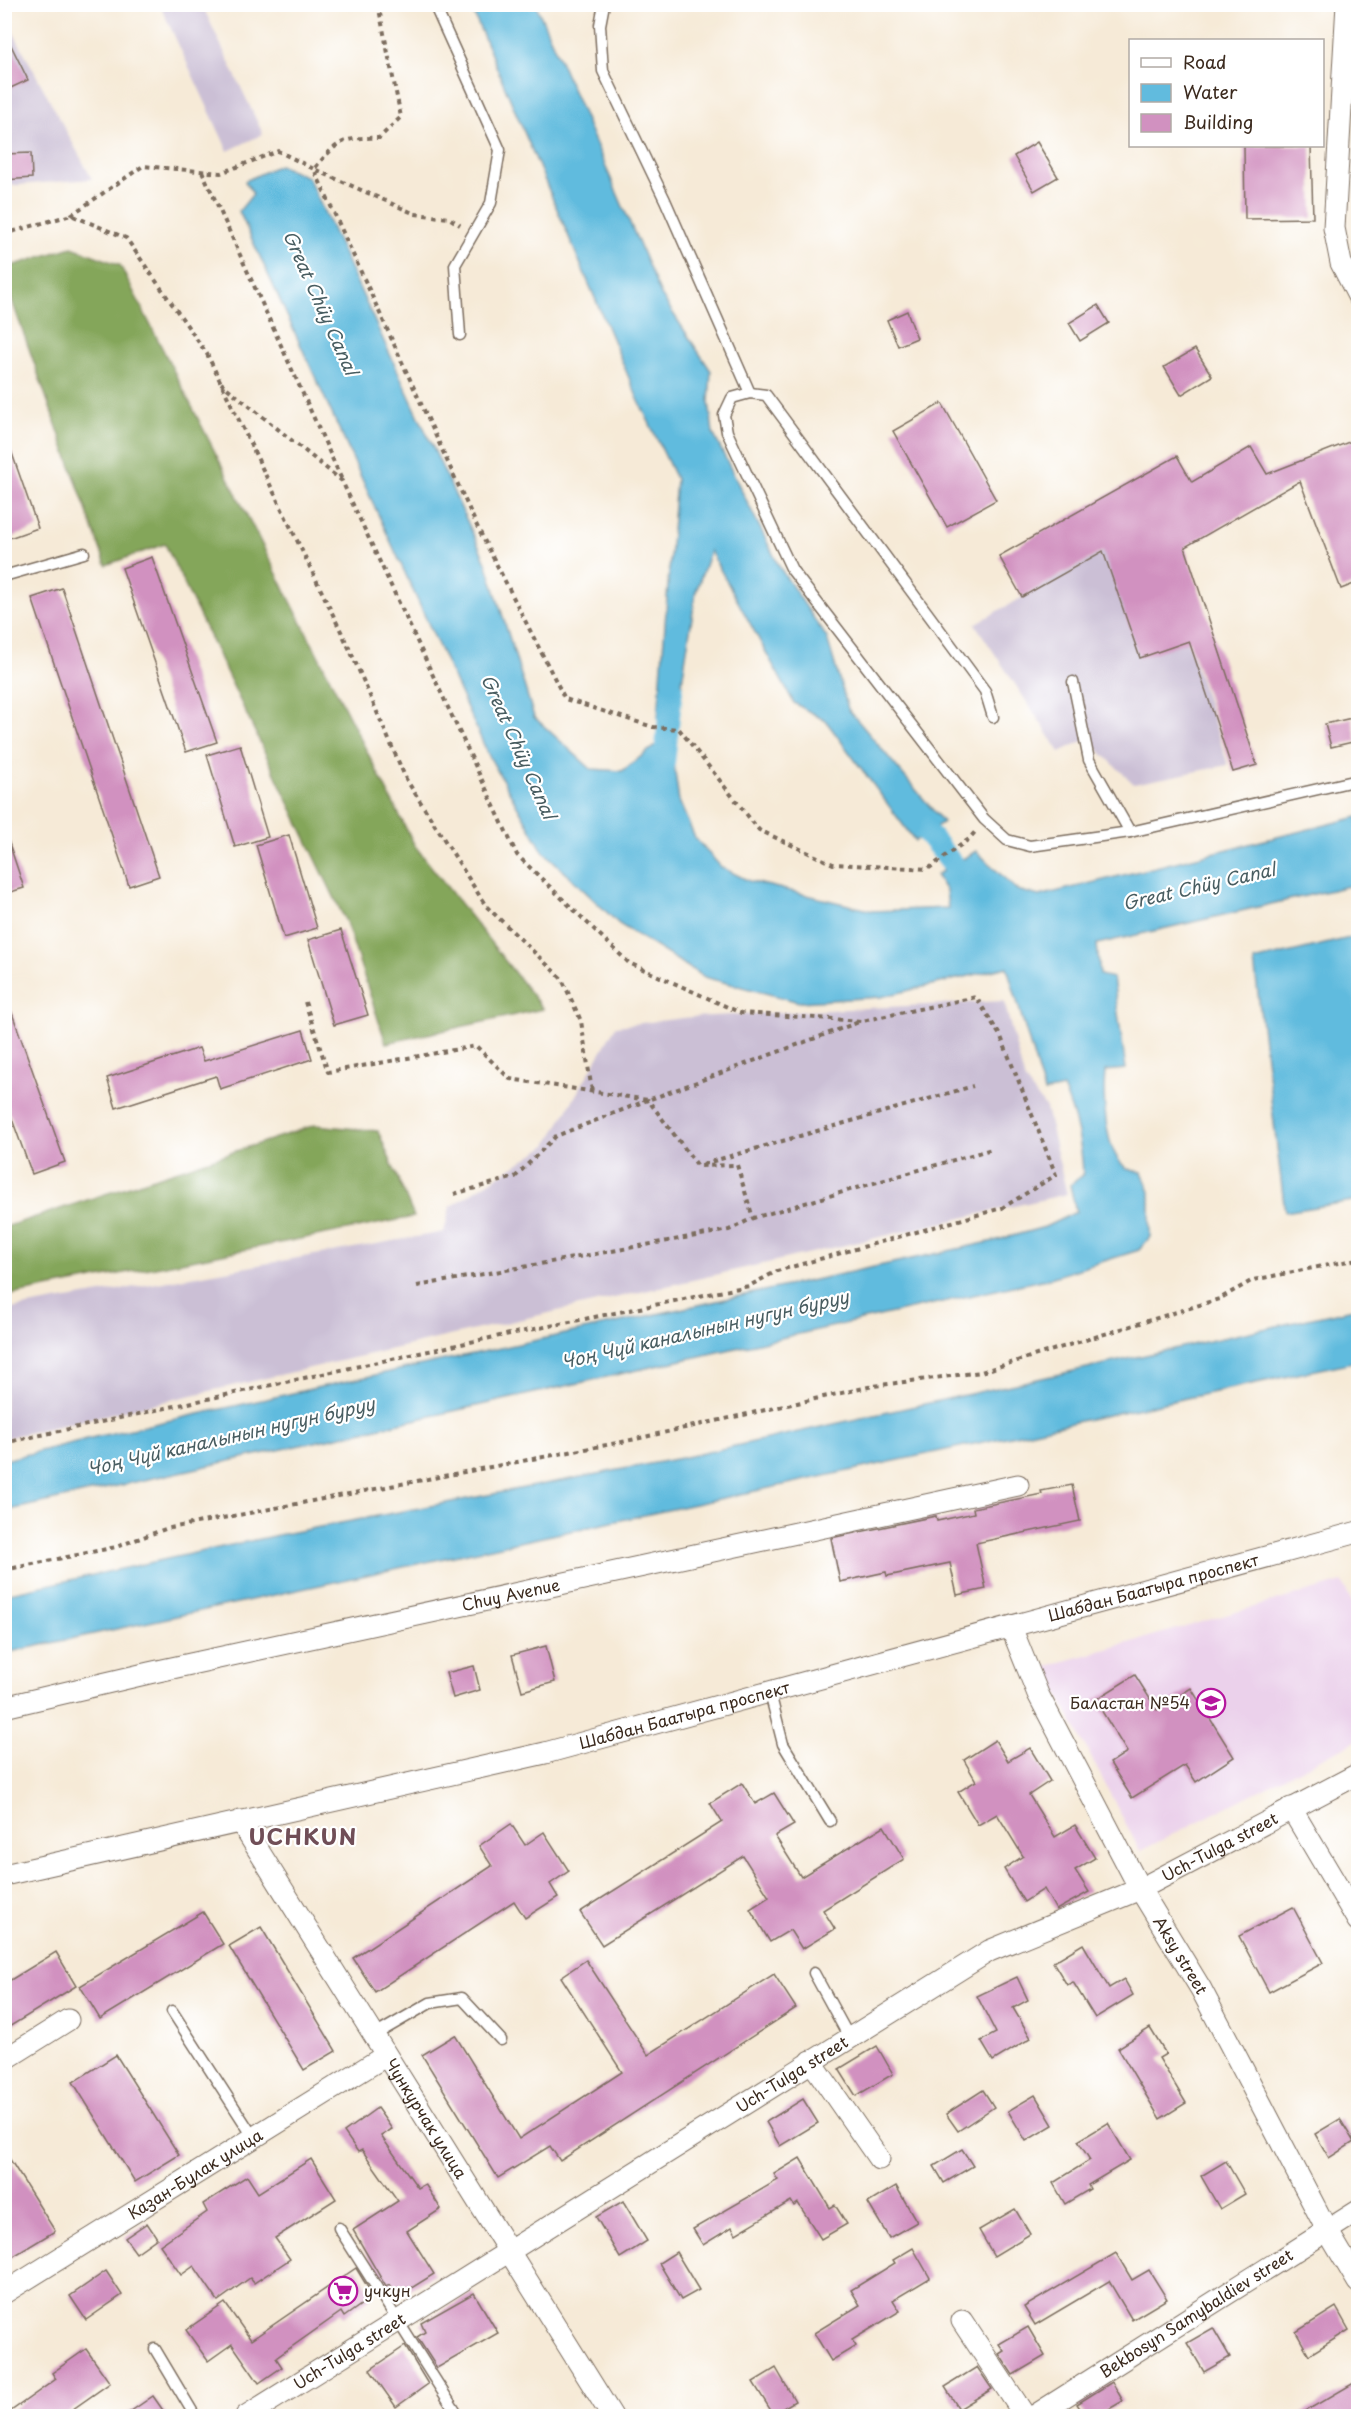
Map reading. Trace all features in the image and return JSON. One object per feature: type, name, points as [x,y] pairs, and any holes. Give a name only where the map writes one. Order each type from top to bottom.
[{"type":"street","points":[[1347,4],[1352,33],[1334,228],[1341,263],[1359,296]]},
{"type":"street","name":"Chuy Avenue","points":[[4,1707],[149,1672],[1018,1485]]},
{"type":"street","name":"Шабдан Баатыра проспект","points":[[4,1875],[545,1753],[1359,1532]]},
{"type":"street","name":"Aksy street","points":[[1011,1627],[1038,1694],[1140,1889],[1201,1989],[1327,2230],[1359,2282]]},
{"type":"street","name":"Uch-Tulga street","points":[[246,2416],[989,1951],[1140,1889],[1359,1774]]},
{"type":"street","points":[[1291,1809],[1359,1921]]},
{"type":"street","name":"Чункурчак улица","points":[[240,1821],[612,2416]]},
{"type":"street","points":[[4,2060],[68,2020]]},
{"type":"street","name":"Казан-Булак улица","points":[[4,2293],[385,2056]]},
{"type":"street","points":[[811,2061],[879,2159]]},
{"type":"street","name":"Bekbosyn Samybaldiev street","points":[[1046,2413],[1359,2211]]},
{"type":"street","points":[[962,2321],[1025,2416]]},
{"type":"lane","points":[[434,4],[500,150],[491,203],[455,265],[460,335]]},
{"type":"lane","points":[[604,4],[600,33],[603,71],[665,200],[750,393]]},
{"type":"lane","points":[[993,717],[985,691],[766,395],[750,393],[732,398],[724,415],[727,432],[792,570],[984,819],[1007,840],[1030,846],[1130,832],[1359,780]]},
{"type":"lane","points":[[4,576],[84,553]]},
{"type":"lane","points":[[1073,682],[1089,760],[1130,832]]},
{"type":"lane","points":[[770,1692],[783,1744],[830,1821]]},
{"type":"lane","points":[[814,1973],[849,2037]]},
{"type":"lane","points":[[373,2036],[430,2003],[462,1998],[501,2040]]},
{"type":"lane","points":[[172,2011],[254,2138]]},
{"type":"lane","points":[[339,2228],[455,2411]]},
{"type":"lane","points":[[155,2349],[195,2416]]},
{"type":"path","points":[[314,169],[331,149],[351,137],[380,138],[401,117],[378,4]]},
{"type":"path","points":[[4,234],[71,214],[143,166],[221,173],[278,150],[314,169],[415,214],[449,218],[474,233]]},
{"type":"path","points":[[314,169],[476,524],[565,699],[653,727],[679,729],[759,830],[833,864],[928,869],[969,839]]},
{"type":"path","points":[[202,171],[342,481],[517,855],[629,963],[741,1013],[862,1021]]},
{"type":"path","points":[[71,214],[126,238],[207,354],[350,650],[406,779],[486,906],[562,979],[581,1021],[592,1090]]},
{"type":"path","points":[[221,384],[342,481]]},
{"type":"path","points":[[4,1443],[464,1344],[749,1286],[777,1271],[1002,1208],[1056,1175],[1001,1037],[976,997],[862,1021],[648,1100],[556,1136],[515,1177],[454,1194]]},
{"type":"path","points":[[305,1002],[328,1072],[476,1046],[510,1079],[648,1100],[698,1166]]},
{"type":"path","points":[[698,1166],[973,1086]]},
{"type":"path","points":[[417,1286],[729,1230],[753,1218],[992,1149]]},
{"type":"path","points":[[698,1166],[737,1165],[753,1218]]},
{"type":"path","points":[[4,1570],[116,1547],[165,1529],[622,1442],[873,1386],[981,1372],[1219,1299],[1253,1280],[1359,1258]]},
{"type":"shaded area","points":[[160,5],[202,5],[263,134],[228,151]]},
{"type":"shaded area","points":[[5,17],[92,179],[5,186]]},
{"type":"shaded area","points":[[1150,525],[1228,765],[1134,784],[1087,739],[1060,752],[975,624]]},
{"type":"shaded area","points":[[1004,1001],[1025,1081],[1046,1108],[1067,1194],[5,1438],[5,1310],[444,1232],[450,1207],[547,1145],[616,1026],[692,1017]]},
{"type":"shaded area","name":"Баластан №54","points":[[1342,1582],[1358,1614],[1358,1740],[1140,1851],[1044,1667]]},
{"type":"green space","points":[[72,247],[120,265],[415,846],[543,1009],[386,1043],[346,922],[165,544],[106,565],[5,281],[5,268]]},
{"type":"green space","points":[[315,1125],[378,1131],[414,1217],[5,1296],[5,1227]]},
{"type":"water","points":[[470,5],[536,5],[661,295],[711,371],[709,402],[713,433],[780,568],[827,638],[848,709],[943,822],[915,841],[826,721],[794,703],[710,551],[696,592],[676,720],[658,717],[676,479],[638,399]]},
{"type":"water","name":"Чоң Чүй каналынын нугун буруу","points":[[279,165],[308,177],[486,562],[534,717],[591,769],[622,771],[660,742],[671,743],[679,801],[695,838],[721,867],[749,881],[873,911],[948,908],[946,891],[936,875],[976,851],[1017,890],[1039,896],[1358,817],[1358,884],[1097,944],[1100,975],[1113,978],[1126,1069],[1105,1071],[1106,1124],[1109,1138],[1120,1162],[1128,1169],[1142,1172],[1150,1192],[1150,1237],[1139,1250],[1050,1278],[5,1511],[5,1460],[95,1437],[320,1387],[994,1241],[1045,1227],[1076,1212],[1070,1185],[1083,1175],[1080,1141],[1075,1120],[1063,1088],[1044,1092],[1007,967],[881,997],[799,1002],[704,977],[619,924],[543,851],[489,756],[239,211],[253,194],[245,181]]},
{"type":"water","points":[[1358,936],[1358,1200],[1285,1212],[1254,961]]},
{"type":"water","points":[[1358,1308],[1358,1361],[5,1653],[5,1594],[278,1535],[681,1458]]},
{"type":"building","points":[[4,31],[28,80],[4,91]]},
{"type":"building","points":[[1037,142],[1058,177],[1034,191],[1014,156]]},
{"type":"building","points":[[1244,147],[1311,147],[1313,218],[1245,219]]},
{"type":"building","points":[[31,153],[32,178],[4,180],[4,154]]},
{"type":"building","points":[[1098,305],[1109,323],[1080,341],[1069,323]]},
{"type":"building","points":[[907,311],[917,338],[898,346],[887,320]]},
{"type":"building","points":[[1195,349],[1212,376],[1181,395],[1164,367]]},
{"type":"building","points":[[942,403],[996,500],[947,527],[893,431]]},
{"type":"building","points":[[1359,438],[1359,582],[1341,589],[1300,481],[1185,547],[1257,765],[1233,772],[1189,641],[1140,658],[1103,551],[1022,597],[999,556],[1177,456],[1192,482],[1251,447],[1267,474]]},
{"type":"building","points":[[7,439],[38,528],[4,540],[4,440]]},
{"type":"building","points":[[152,557],[217,742],[186,752],[122,568]]},
{"type":"building","points":[[62,588],[159,876],[129,886],[32,598]]},
{"type":"building","points":[[1352,718],[1357,741],[1331,747],[1325,724]]},
{"type":"building","points":[[240,745],[268,837],[235,847],[207,755]]},
{"type":"building","points":[[289,835],[317,928],[284,938],[256,845]]},
{"type":"building","points":[[4,840],[8,840],[24,888],[4,894]]},
{"type":"building","points":[[341,930],[368,1015],[334,1025],[308,940]]},
{"type":"building","points":[[4,999],[7,999],[65,1162],[32,1174],[4,1097]]},
{"type":"building","points":[[303,1030],[312,1059],[220,1089],[216,1076],[116,1108],[107,1078],[199,1048],[204,1061]]},
{"type":"building","points":[[1072,1485],[1080,1521],[976,1543],[986,1589],[957,1595],[950,1563],[887,1576],[886,1572],[840,1582],[831,1538],[936,1516],[937,1521],[974,1513],[973,1508],[1042,1494],[1041,1491]]},
{"type":"building","points":[[546,1646],[555,1682],[522,1691],[512,1655]]},
{"type":"building","points":[[474,1666],[480,1690],[453,1698],[446,1673]]},
{"type":"building","points":[[1135,1675],[1157,1710],[1191,1688],[1234,1757],[1196,1782],[1185,1765],[1132,1798],[1110,1763],[1127,1752],[1095,1700]]},
{"type":"building","points":[[995,1740],[1008,1761],[1030,1748],[1050,1781],[1029,1795],[1055,1837],[1075,1825],[1095,1858],[1075,1870],[1089,1892],[1056,1910],[1044,1889],[1024,1902],[1004,1869],[1023,1856],[997,1814],[978,1825],[958,1792],[976,1781],[964,1760]]},
{"type":"building","points":[[742,1783],[755,1804],[774,1793],[794,1825],[775,1836],[801,1877],[884,1826],[904,1859],[823,1910],[835,1929],[802,1949],[790,1930],[770,1942],[750,1909],[769,1897],[743,1856],[602,1945],[580,1912],[722,1822],[710,1803]]},
{"type":"building","points":[[511,1824],[525,1845],[544,1832],[569,1871],[550,1884],[558,1897],[525,1918],[514,1901],[375,1992],[353,1958],[492,1866],[479,1846]]},
{"type":"building","points":[[1293,1907],[1323,1963],[1269,1992],[1239,1936]]},
{"type":"building","points":[[203,1912],[223,1944],[100,2019],[80,1986]]},
{"type":"building","points":[[261,1927],[336,2051],[304,2070],[229,1946]]},
{"type":"building","points":[[1083,1944],[1109,1988],[1124,1979],[1133,1995],[1095,2018],[1073,1982],[1067,1985],[1053,1962]]},
{"type":"building","points":[[56,1952],[76,1986],[4,2030],[4,1984]]},
{"type":"building","points":[[586,1960],[648,2055],[774,1974],[796,2008],[560,2161],[550,2146],[498,2178],[422,2055],[455,2035],[519,2139],[622,2072],[561,1977]]},
{"type":"building","points":[[1017,1977],[1028,2000],[1013,2008],[1031,2038],[993,2061],[981,2041],[996,2033],[977,1996]]},
{"type":"building","points":[[1150,2028],[1166,2054],[1159,2058],[1186,2103],[1160,2119],[1118,2048]]},
{"type":"building","points":[[877,2046],[893,2074],[856,2096],[839,2069]]},
{"type":"building","points":[[116,2055],[179,2155],[135,2182],[73,2082]]},
{"type":"building","points":[[983,2090],[994,2107],[958,2131],[946,2114]]},
{"type":"building","points":[[1035,2095],[1053,2125],[1026,2141],[1008,2111]]},
{"type":"building","points":[[803,2099],[818,2123],[780,2146],[766,2122]]},
{"type":"building","points":[[377,2108],[392,2129],[381,2136],[418,2188],[425,2184],[441,2209],[407,2231],[434,2274],[397,2297],[389,2285],[386,2287],[353,2230],[398,2201],[362,2150],[358,2152],[344,2132]]},
{"type":"building","points":[[1340,2119],[1354,2142],[1329,2158],[1315,2134]]},
{"type":"building","points":[[1108,2123],[1130,2160],[1088,2185],[1090,2189],[1065,2204],[1053,2183],[1090,2160],[1078,2141]]},
{"type":"building","points":[[962,2149],[973,2166],[944,2183],[934,2166]]},
{"type":"building","points":[[4,2150],[55,2231],[4,2262]]},
{"type":"building","points":[[800,2158],[830,2208],[835,2205],[847,2224],[821,2239],[798,2203],[794,2206],[791,2201],[736,2234],[732,2227],[703,2245],[693,2229],[778,2180],[774,2174]]},
{"type":"building","points":[[311,2159],[336,2199],[275,2238],[290,2259],[254,2283],[250,2278],[218,2301],[194,2266],[181,2275],[160,2245],[207,2212],[203,2204],[247,2176],[258,2193]]},
{"type":"building","points":[[1226,2161],[1245,2194],[1220,2209],[1201,2176]]},
{"type":"building","points":[[896,2186],[917,2222],[889,2238],[868,2203]]},
{"type":"building","points":[[623,2201],[647,2241],[620,2258],[596,2217]]},
{"type":"building","points":[[1015,2209],[1030,2234],[994,2256],[979,2230]]},
{"type":"building","points":[[147,2223],[157,2238],[136,2253],[125,2238]]},
{"type":"building","points":[[913,2248],[930,2278],[893,2300],[900,2311],[852,2340],[856,2346],[831,2361],[814,2333],[860,2305],[851,2290],[895,2263],[893,2260]]},
{"type":"building","points":[[676,2252],[699,2290],[681,2300],[659,2263]]},
{"type":"building","points":[[1116,2253],[1132,2280],[1149,2270],[1167,2299],[1132,2320],[1109,2281],[1035,2325],[1024,2307]]},
{"type":"building","points":[[356,2268],[373,2296],[344,2317],[341,2312],[276,2358],[282,2367],[259,2383],[232,2344],[208,2361],[186,2330],[225,2303],[251,2340]]},
{"type":"building","points":[[106,2271],[122,2295],[86,2320],[70,2296]]},
{"type":"building","points":[[474,2293],[498,2333],[437,2368],[417,2337],[425,2332],[421,2323]]},
{"type":"building","points":[[1336,2307],[1349,2330],[1309,2355],[1296,2332]]},
{"type":"building","points":[[1028,2327],[1045,2356],[1013,2375],[999,2354],[1004,2351],[999,2344]]},
{"type":"building","points":[[1213,2328],[1230,2357],[1204,2372],[1187,2343]]},
{"type":"building","points":[[405,2346],[428,2384],[396,2407],[370,2370]]},
{"type":"building","points":[[86,2349],[110,2383],[63,2416],[4,2416],[56,2379],[52,2373]]},
{"type":"building","points":[[977,2367],[992,2389],[959,2409],[945,2387]]},
{"type":"building","points":[[776,2368],[795,2401],[773,2414],[753,2382]]},
{"type":"building","points":[[1359,2380],[1359,2416],[1297,2416]]},
{"type":"building","points":[[1112,2382],[1123,2401],[1097,2416],[1085,2416],[1077,2404]]},
{"type":"building","points":[[153,2396],[167,2416],[124,2416]]},
{"type":"waterway","points":[[663,772],[672,689]]},
{"type":"waterway","name":"Great Chüy Canal","points":[[909,810],[971,887]]},
{"type":"place","name":"Баластан №54","points":[[1211,1703]]},
{"type":"place","name":"учкун","points":[[343,2291]]},
{"type":"district","name":"UCHKUN","points":[[303,1837]]}]
